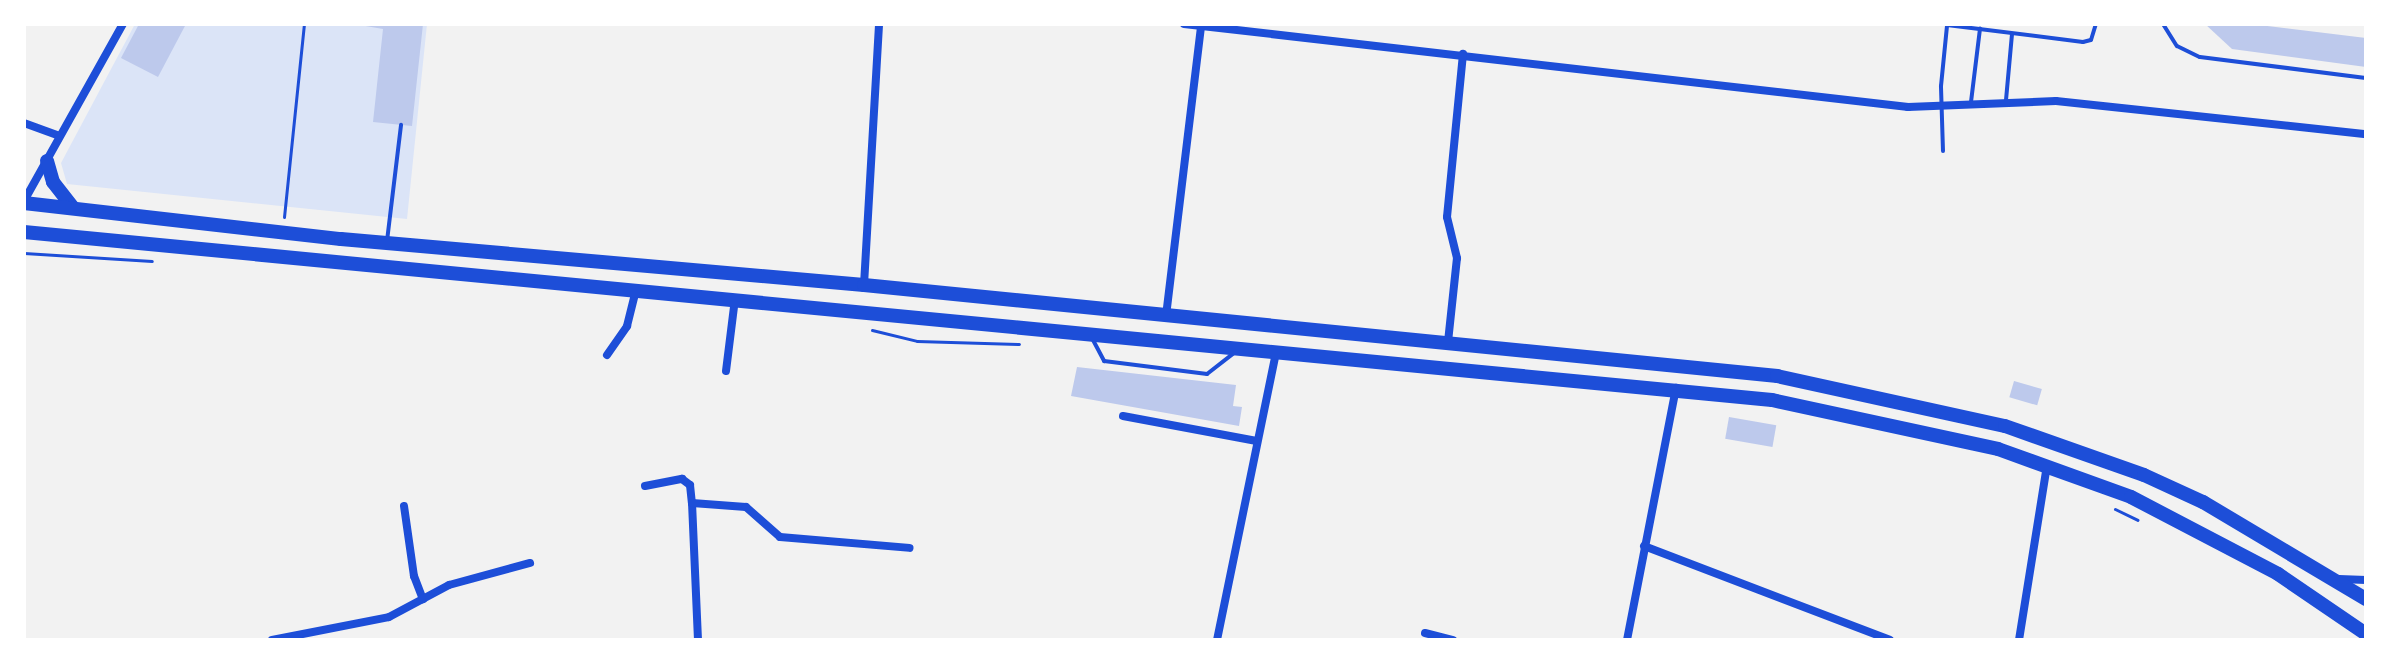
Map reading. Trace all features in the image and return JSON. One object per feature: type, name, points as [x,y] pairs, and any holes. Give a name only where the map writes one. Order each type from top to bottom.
[{"type":"main road","points":[[47,161],[53,182],[73,208]]},
{"type":"main road","points":[[24,202],[387,243],[864,285],[1777,376],[1992,422],[2203,502],[2366,599]]},
{"type":"main road","points":[[24,232],[1276,353],[1676,387],[1855,415],[2047,466],[2190,525],[2278,574],[2366,634]]},
{"type":"street","points":[[24,202],[123,24]]},
{"type":"street","points":[[864,285],[879,24]]},
{"type":"street","points":[[1184,24],[1299,29],[1463,54],[1908,107],[2006,100],[2366,134]]},
{"type":"street","points":[[1166,316],[1201,25]]},
{"type":"street","points":[[1448,342],[1457,258],[1447,217],[1463,54]]},
{"type":"street","points":[[24,123],[60,136]]},
{"type":"street","points":[[607,355],[627,326],[636,291]]},
{"type":"street","points":[[726,371],[735,299]]},
{"type":"street","points":[[1217,640],[1276,353]]},
{"type":"street","points":[[1627,640],[1676,387]]},
{"type":"street","points":[[1123,416],[1257,441]]},
{"type":"street","points":[[2019,640],[2047,466]]},
{"type":"street","points":[[645,486],[682,479],[690,485],[698,640]]},
{"type":"street","points":[[692,503],[746,507],[780,537],[910,548]]},
{"type":"street","points":[[404,506],[411,559],[423,599]]},
{"type":"street","points":[[1644,546],[1890,640]]},
{"type":"street","points":[[272,640],[389,617],[473,576],[530,563]]},
{"type":"street","points":[[2337,579],[2366,580]]},
{"type":"street","points":[[1425,633],[1453,640]]},
{"type":"lane","points":[[1943,151],[1941,106],[1947,25],[2083,42],[2091,40],[2096,24]]},
{"type":"lane","points":[[2163,24],[2177,46],[2200,57],[2366,78]]},
{"type":"lane","points":[[1971,102],[1980,29]]},
{"type":"lane","points":[[2006,100],[2012,33]]},
{"type":"lane","points":[[387,243],[401,125]]},
{"type":"lane","points":[[1091,334],[1104,361],[1207,374],[1238,349]]},
{"type":"path","points":[[282,232],[304,24]]},
{"type":"shaded area","points":[[135,24],[427,24],[407,219],[67,184],[61,163]]},
{"type":"building","points":[[139,24],[186,24],[158,77],[121,58]]},
{"type":"building","points":[[354,24],[423,24],[412,126],[373,122],[383,29]]},
{"type":"building","points":[[2205,24],[2251,24],[2366,38],[2366,67],[2232,49]]},
{"type":"building","points":[[1077,367],[1236,385],[1233,406],[1242,407],[1239,426],[1071,396]]},
{"type":"building","points":[[2014,381],[2042,389],[2037,405],[2009,397]]},
{"type":"building","points":[[1729,417],[1776,425],[1772,447],[1725,439]]}]
